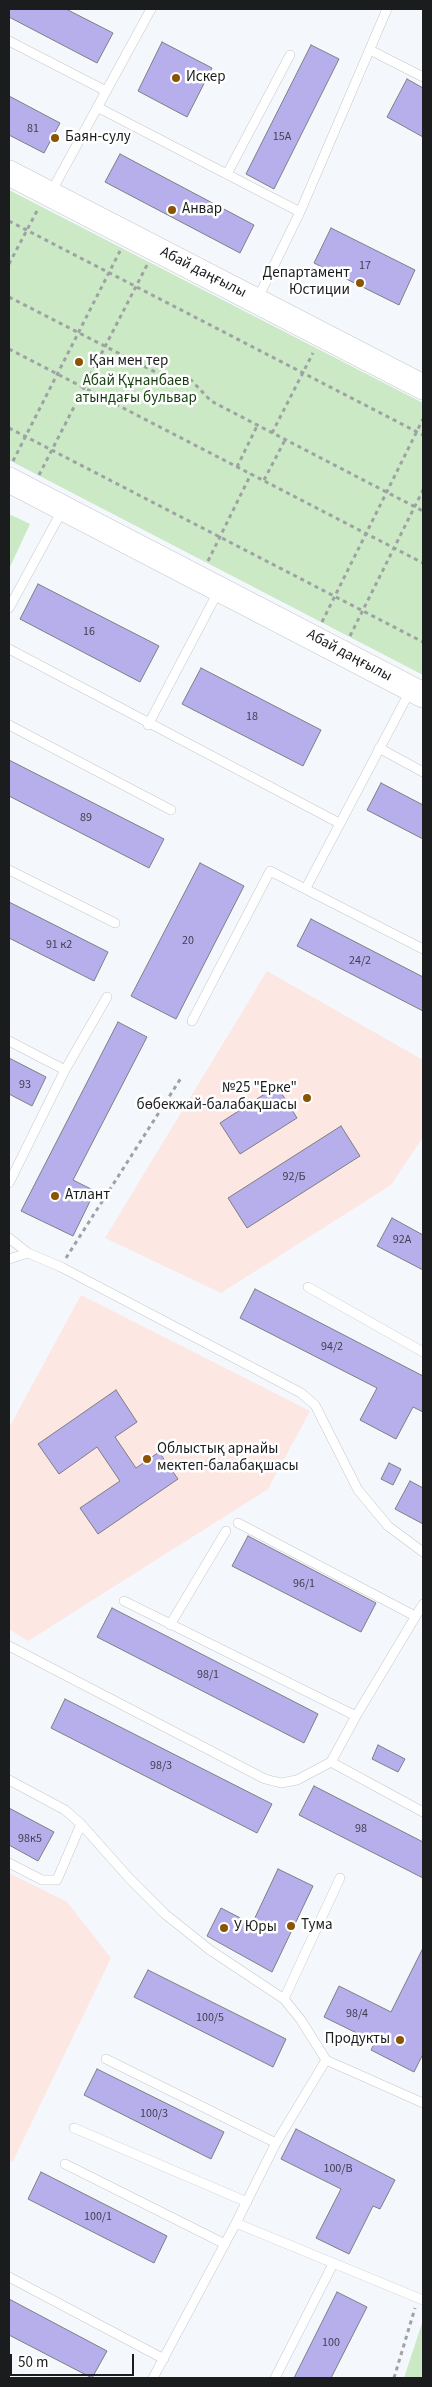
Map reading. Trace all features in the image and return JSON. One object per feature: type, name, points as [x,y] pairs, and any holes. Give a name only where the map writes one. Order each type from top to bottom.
[{"type":"main road","name":"Абай даңғылы","points":[[9,172],[45,200],[256,301],[423,387]]},
{"type":"main road","name":"Абай даңғылы","points":[[11,471],[63,508],[417,692]]},
{"type":"lane","points":[[45,200],[151,9]]},
{"type":"lane","points":[[256,301],[300,212],[388,9]]},
{"type":"lane","points":[[9,41],[106,91]]},
{"type":"lane","points":[[370,50],[423,77]]},
{"type":"lane","points":[[227,174],[290,55]]},
{"type":"lane","points":[[98,107],[300,212]]},
{"type":"lane","points":[[9,608],[63,508]]},
{"type":"lane","points":[[148,725],[220,589]]},
{"type":"lane","points":[[9,649],[148,725],[339,823]]},
{"type":"lane","points":[[306,888],[379,748],[417,692]]},
{"type":"lane","points":[[9,725],[171,810]]},
{"type":"lane","points":[[379,748],[423,772]]},
{"type":"lane","points":[[9,870],[115,923]]},
{"type":"lane","points":[[192,1021],[270,871],[423,949]]},
{"type":"lane","points":[[9,1183],[13,1162],[107,996]]},
{"type":"lane","points":[[9,1041],[65,1070]]},
{"type":"lane","points":[[9,1238],[28,1253],[61,1267],[301,1393],[315,1406],[358,1490],[388,1526],[423,1552]]},
{"type":"lane","points":[[9,1259],[28,1253]]},
{"type":"lane","points":[[308,1286],[423,1352]]},
{"type":"lane","points":[[238,1523],[416,1616]]},
{"type":"lane","points":[[170,1625],[226,1531]]},
{"type":"lane","points":[[124,1601],[356,1716]]},
{"type":"lane","points":[[9,1646],[265,1779],[281,1784],[297,1780],[331,1762],[356,1716],[423,1604]]},
{"type":"lane","points":[[331,1762],[423,1812]]},
{"type":"lane","points":[[9,1780],[65,1810],[81,1824],[129,1878],[165,1914],[210,1950],[284,1999],[301,2020],[326,2060],[423,2103]]},
{"type":"lane","points":[[9,1863],[42,1880],[57,1880],[81,1824]]},
{"type":"lane","points":[[284,1999],[340,1878]]},
{"type":"lane","points":[[106,2059],[276,2142]]},
{"type":"lane","points":[[153,2378],[236,2224],[276,2142],[326,2060]]},
{"type":"lane","points":[[74,2128],[247,2202]]},
{"type":"lane","points":[[64,2164],[225,2244]]},
{"type":"lane","points":[[236,2224],[421,2299]]},
{"type":"lane","points":[[275,2378],[333,2264]]},
{"type":"lane","points":[[9,2277],[164,2359]]},
{"type":"path","points":[[9,264],[26,230],[45,200]]},
{"type":"path","points":[[9,221],[423,436]]},
{"type":"path","points":[[11,471],[25,437],[121,248]]},
{"type":"path","points":[[39,476],[148,262]]},
{"type":"path","points":[[9,297],[165,377],[192,380],[211,402],[423,511]]},
{"type":"path","points":[[272,433],[315,348]]},
{"type":"path","points":[[9,349],[423,563]]},
{"type":"path","points":[[322,622],[423,419]]},
{"type":"path","points":[[237,466],[257,426]]},
{"type":"path","points":[[9,428],[423,642]]},
{"type":"path","points":[[264,480],[284,440]]},
{"type":"path","points":[[208,562],[251,474]]},
{"type":"path","points":[[350,636],[423,490]]},
{"type":"path","points":[[61,1267],[181,1078]]},
{"type":"path","points":[[394,2378],[421,2299]]},
{"type":"shaded area","name":"№25 \"Ерке\" бөбекжай-балабақшасы","points":[[267,971],[423,1060],[423,1137],[391,1185],[221,1293],[105,1238]]},
{"type":"shaded area","name":"Облыстық арнайы мектеп-балабақшасы","points":[[81,1295],[310,1411],[268,1489],[28,1641],[9,1629],[9,1428]]},
{"type":"shaded area","points":[[9,1873],[67,1902],[111,1958],[13,2161],[9,2162]]},
{"type":"green space","name":"Абай Құнанбаев атындағы бульвар","points":[[9,190],[423,403],[423,675],[9,460]]},
{"type":"green space","points":[[9,514],[30,524],[9,569]]},
{"type":"green space","points":[[423,2320],[423,2378],[404,2378]]},
{"type":"building","points":[[9,9],[66,9],[113,33],[97,63],[9,17]]},
{"type":"building","points":[[162,42],[212,68],[187,117],[138,91]]},
{"type":"building","points":[[311,45],[339,59],[274,189],[246,174]]},
{"type":"building","points":[[407,79],[423,88],[423,137],[387,117]]},
{"type":"building","points":[[9,96],[60,123],[44,153],[9,135]]},
{"type":"building","points":[[120,154],[254,225],[240,253],[105,182]]},
{"type":"building","points":[[331,228],[415,270],[399,305],[314,263]]},
{"type":"building","points":[[38,584],[159,646],[140,682],[20,619]]},
{"type":"building","points":[[201,668],[321,730],[303,766],[182,704]]},
{"type":"building","points":[[9,760],[164,839],[149,868],[9,796]]},
{"type":"building","points":[[381,783],[423,805],[423,839],[367,810]]},
{"type":"building","points":[[200,863],[244,886],[176,1019],[131,996]]},
{"type":"building","points":[[9,902],[108,952],[94,981],[9,938]]},
{"type":"building","points":[[311,919],[423,977],[423,1011],[297,946]]},
{"type":"building","points":[[118,1022],[147,1037],[73,1180],[95,1191],[73,1236],[21,1211]]},
{"type":"building","points":[[9,1058],[46,1077],[32,1106],[9,1094]]},
{"type":"building","points":[[277,1086],[297,1118],[240,1154],[220,1123]]},
{"type":"building","points":[[341,1126],[360,1156],[247,1228],[228,1198]]},
{"type":"building","points":[[392,1218],[423,1235],[423,1270],[377,1246]]},
{"type":"building","points":[[255,1289],[423,1376],[423,1412],[413,1407],[396,1439],[360,1420],[377,1388],[240,1318]]},
{"type":"building","points":[[116,1390],[137,1422],[115,1437],[136,1468],[159,1452],[178,1479],[98,1534],[80,1508],[120,1481],[97,1447],[59,1474],[38,1444]]},
{"type":"building","points":[[389,1463],[401,1469],[393,1485],[381,1479]]},
{"type":"building","points":[[410,1481],[423,1488],[423,1524],[395,1509]]},
{"type":"building","points":[[248,1536],[376,1603],[361,1632],[232,1566]]},
{"type":"building","points":[[112,1608],[318,1714],[304,1743],[97,1637]]},
{"type":"building","points":[[65,1699],[272,1804],[257,1833],[51,1728]]},
{"type":"building","points":[[378,1745],[405,1759],[398,1772],[372,1759]]},
{"type":"building","points":[[314,1786],[423,1842],[423,1878],[299,1815]]},
{"type":"building","points":[[9,1808],[54,1832],[38,1861],[9,1845]]},
{"type":"building","points":[[278,1869],[313,1886],[272,1972],[207,1936],[221,1908],[252,1924]]},
{"type":"building","points":[[423,1948],[423,2054],[414,2072],[371,2050],[375,2042],[324,2017],[339,1986],[391,2012]]},
{"type":"building","points":[[148,1970],[286,2039],[273,2067],[134,1997]]},
{"type":"building","points":[[97,2069],[224,2132],[211,2159],[84,2095]]},
{"type":"building","points":[[296,2129],[395,2180],[380,2209],[373,2206],[349,2254],[316,2238],[341,2189],[281,2159]]},
{"type":"building","points":[[41,2172],[167,2236],[154,2263],[28,2199]]},
{"type":"building","points":[[337,2292],[367,2307],[331,2378],[294,2378]]},
{"type":"building","points":[[9,2299],[107,2351],[92,2378],[9,2335]]},
{"type":"place","name":"Искер","points":[[176,78]]},
{"type":"place","name":"Баян-сулу","points":[[55,138]]},
{"type":"place","name":"Анвар","points":[[172,210]]},
{"type":"place","name":"Департамент Юстиции","points":[[360,283]]},
{"type":"place","name":"Қан мен тер","points":[[79,362]]},
{"type":"place","name":"№25 \"Ерке\" бөбекжай-балабақшасы","points":[[307,1098]]},
{"type":"place","name":"Атлант","points":[[55,1196]]},
{"type":"place","name":"Облыстық арнайы мектеп-балабақшасы","points":[[147,1459]]},
{"type":"place","name":"Тума","points":[[291,1926]]},
{"type":"place","name":"У Юры","points":[[224,1928]]},
{"type":"place","name":"Продукты","points":[[400,2040]]}]
